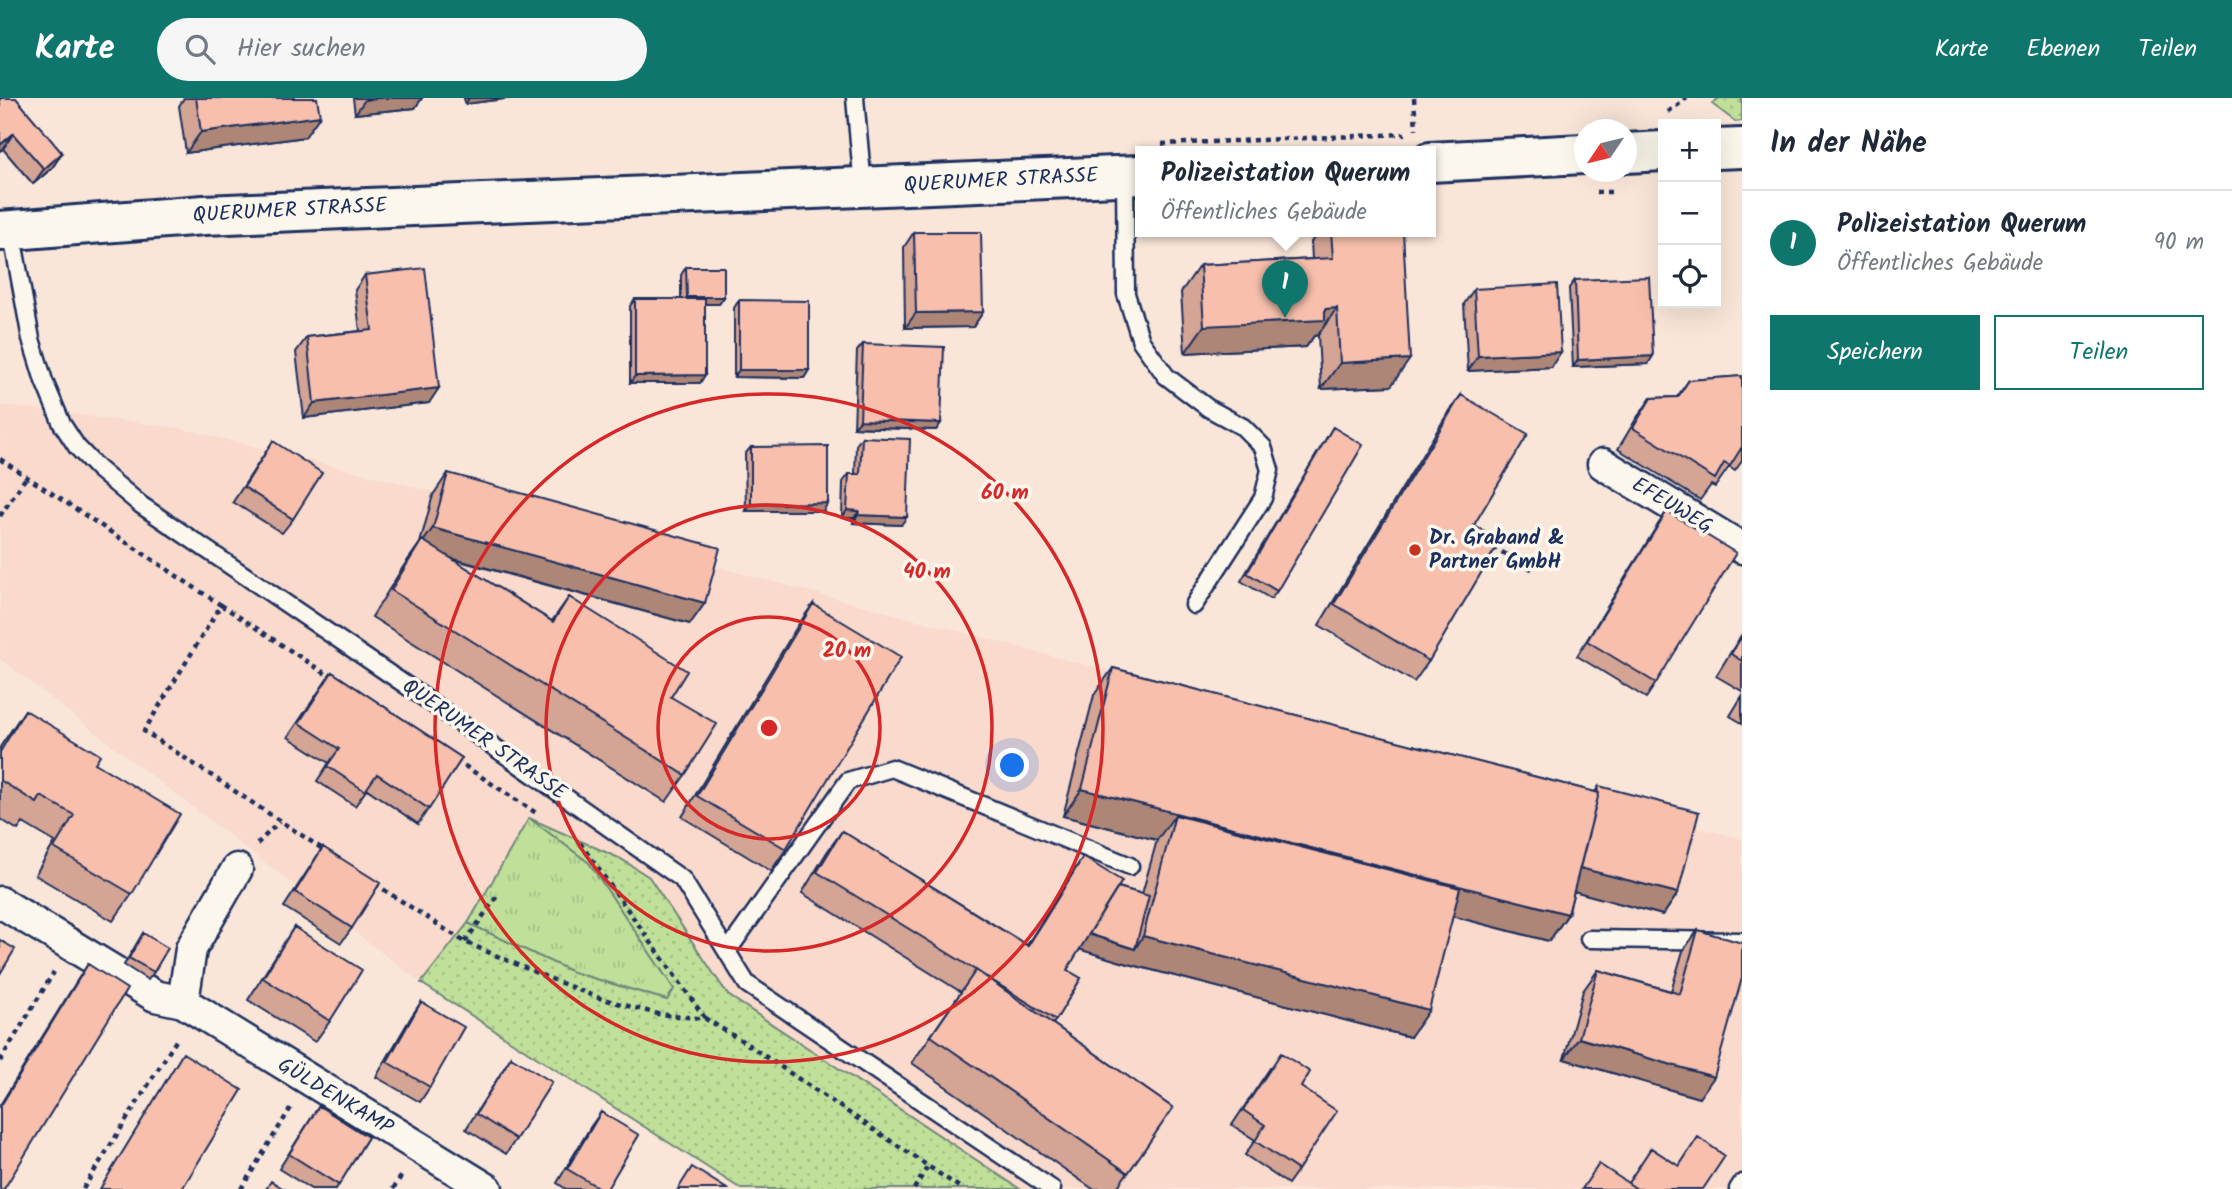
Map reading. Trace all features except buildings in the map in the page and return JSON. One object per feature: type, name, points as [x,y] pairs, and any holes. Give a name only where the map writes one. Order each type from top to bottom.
[{"type":"street","points":[[1721,149],[1742,148]]},
{"type":"street","points":[[1436,149],[1574,155]]},
{"type":"street","points":[[1637,152],[1658,151]]},
{"type":"street","name":"QUERUMER STRASSE","points":[[5,230],[204,215],[1132,175]]},
{"type":"street","name":"EFEUWEG","points":[[1602,464],[1742,548]]},
{"type":"street","points":[[189,1007],[191,949],[237,869]]},
{"type":"street","name":"GÜLDENKAMP","points":[[0,902],[155,996],[189,1007],[487,1189]]},
{"type":"lane","points":[[855,98],[863,187]]},
{"type":"lane","points":[[1132,175],[1126,294],[1141,341],[1166,376],[1208,408],[1243,427],[1263,447],[1270,470],[1264,498],[1194,605]]},
{"type":"lane","name":"QUERUMER STRASSE","points":[[5,230],[44,381],[62,424],[77,447],[98,469],[141,505],[416,692],[682,879],[747,984],[1052,1189]]},
{"type":"lane","points":[[727,952],[848,781],[892,768],[1130,866]]},
{"type":"lane","points":[[1589,939],[1742,941]]},
{"type":"lane","points":[[1738,1189],[1742,1183]]},
{"type":"path","points":[[1414,98],[1423,146]]},
{"type":"path","points":[[0,459],[337,681]]},
{"type":"path","points":[[0,516],[27,476]]},
{"type":"path","points":[[1491,546],[1535,571]]},
{"type":"path","points":[[221,605],[144,731],[326,852]]},
{"type":"path","points":[[452,758],[545,819]]},
{"type":"path","points":[[590,814],[579,842],[706,1019],[962,1189]]},
{"type":"path","points":[[372,882],[466,942],[596,997],[658,1014],[706,1019]]},
{"type":"path","points":[[466,942],[496,896]]},
{"type":"path","points":[[0,1061],[70,946]]},
{"type":"path","points":[[83,1189],[189,1007]]},
{"type":"path","points":[[241,1189],[308,1081]]},
{"type":"path","points":[[914,1189],[928,1166]]},
{"type":"shaded area","points":[[0,405],[179,428],[397,482],[1742,839],[1742,1189],[741,1189],[421,983],[0,659]]},
{"type":"green space","points":[[1719,98],[1742,98],[1742,121],[1736,122],[1712,104]]},
{"type":"green space","points":[[529,818],[621,859],[649,877],[728,995],[1020,1189],[741,1189],[421,983],[468,923],[573,972],[667,1000],[674,989],[589,863]]},
{"type":"green space","points":[[529,818],[589,863],[674,989],[667,1000],[573,972],[468,923]]},
{"type":"place","name":"Polizeistation Querum","points":[[1285,318]]},
{"type":"place","name":"Dr. Graband & Partner GmbH","points":[[1415,550]]}]
